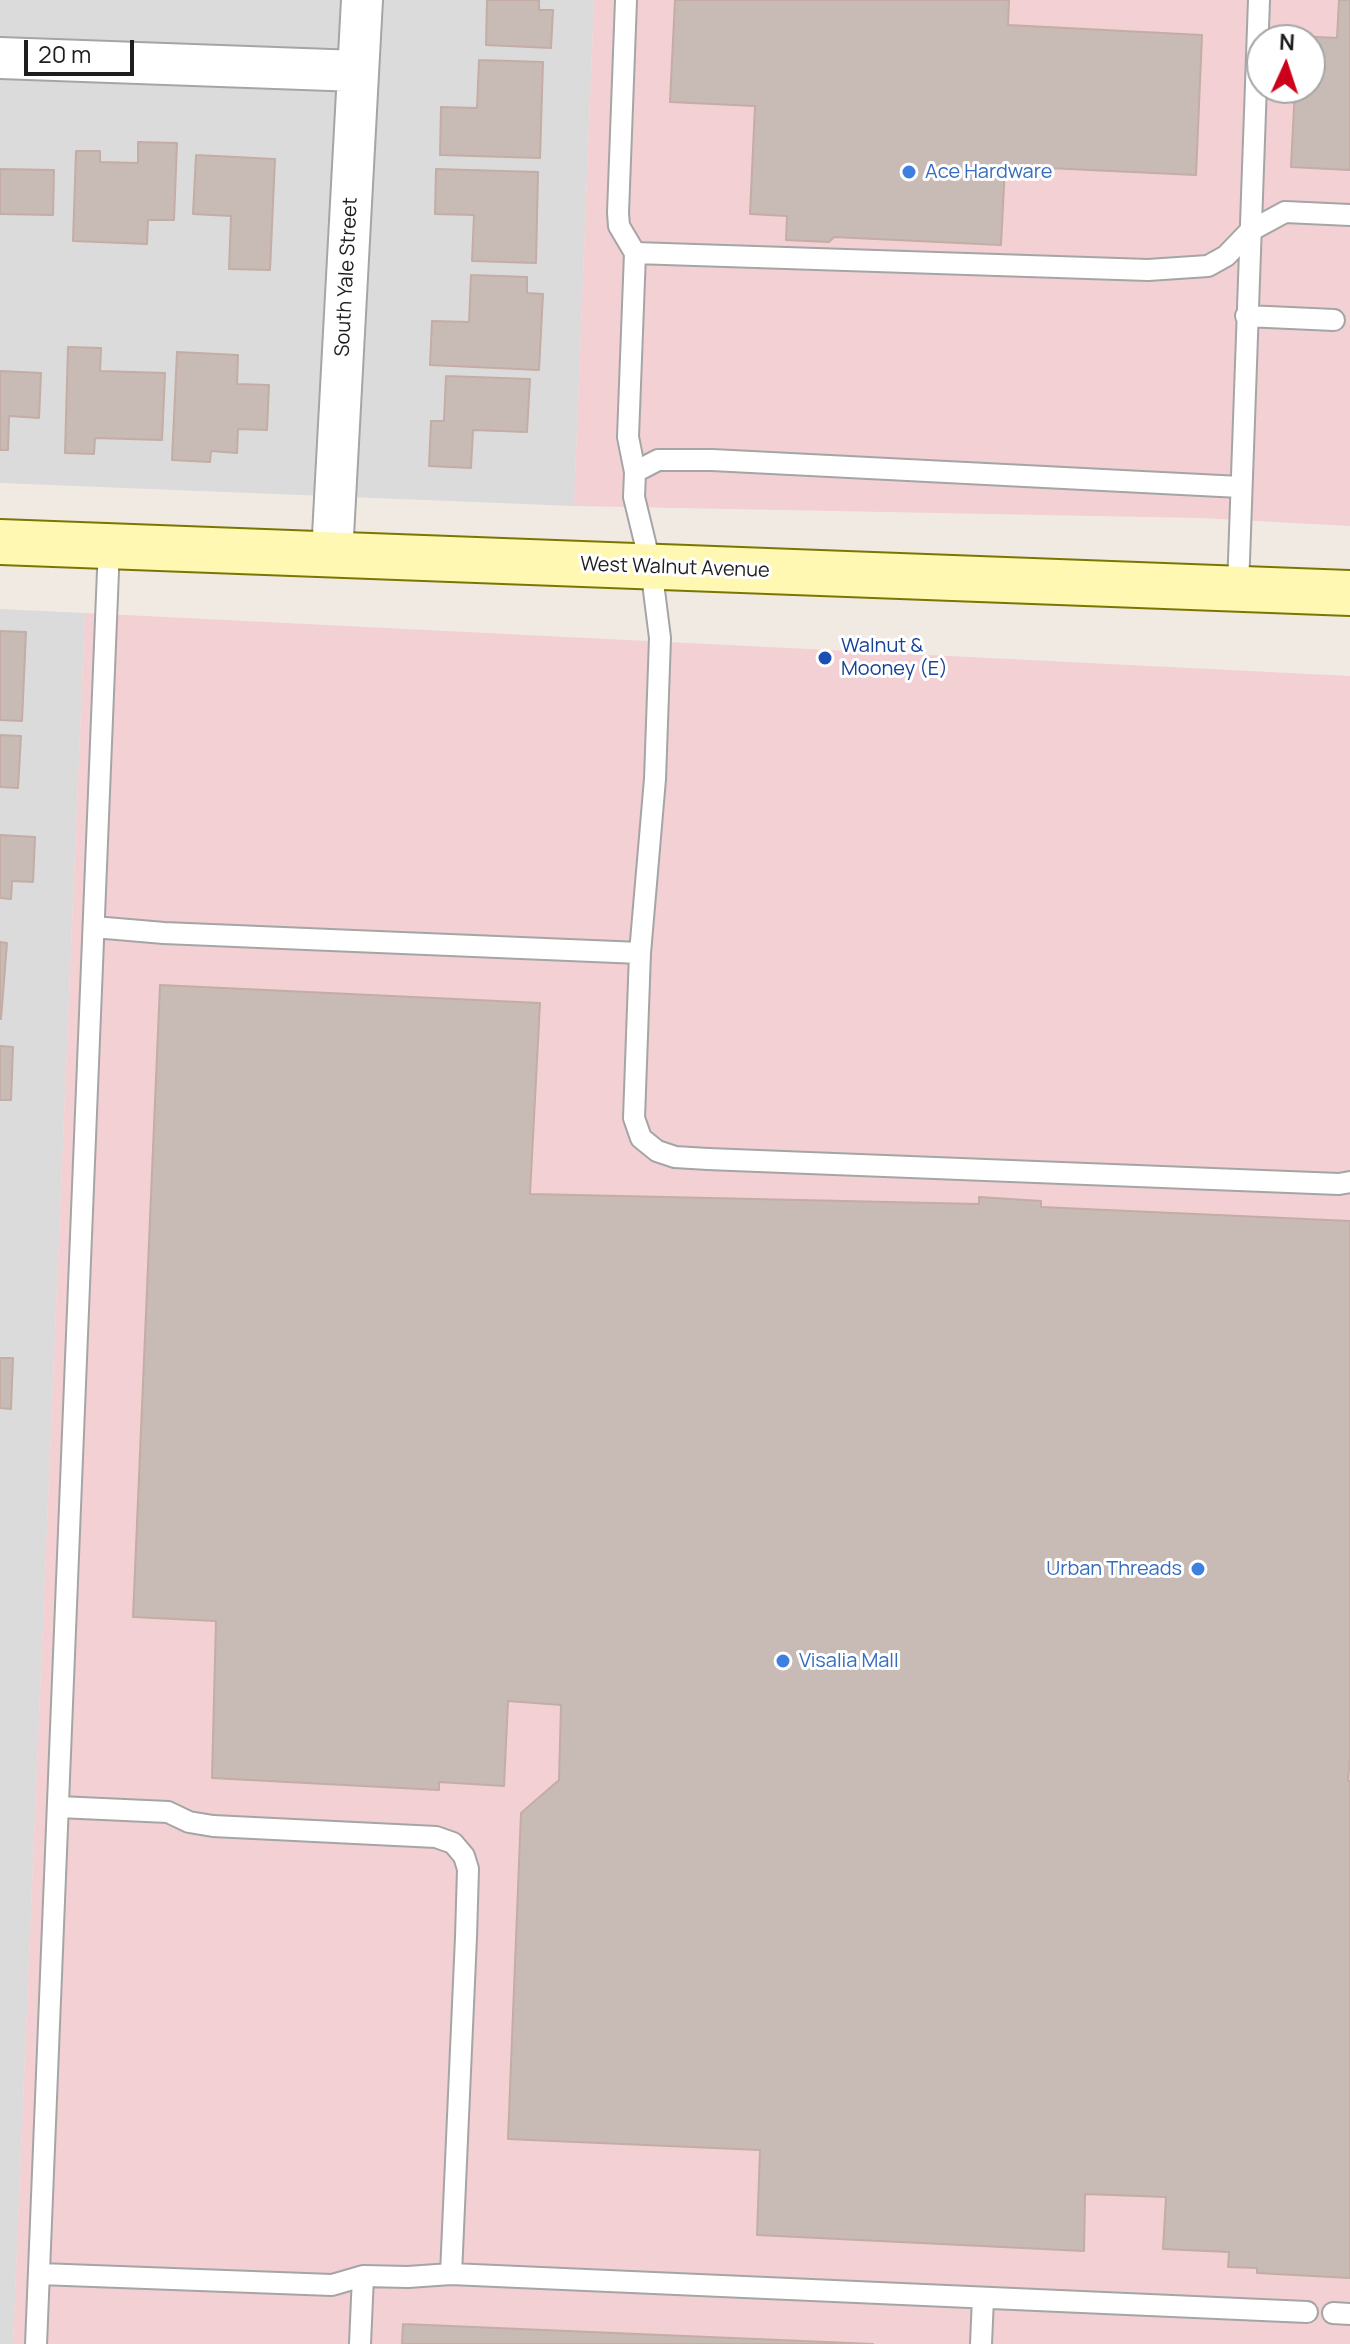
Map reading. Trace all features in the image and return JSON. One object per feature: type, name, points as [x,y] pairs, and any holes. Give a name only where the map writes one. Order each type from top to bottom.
[{"type":"main road","name":"West Walnut Avenue","points":[[0,542],[1350,593]]},
{"type":"street","name":"South Yale Street","points":[[332,554],[362,0]]},
{"type":"street","points":[[0,58],[358,71]]},
{"type":"lane","points":[[626,0],[618,213],[619,226],[635,253],[628,437],[635,472],[634,497],[651,567],[660,638],[655,779],[640,953],[634,1118],[641,1138],[657,1151],[675,1157],[1339,1184],[1350,1182]]},
{"type":"lane","points":[[1238,588],[1259,0]]},
{"type":"lane","points":[[635,253],[1148,270],[1208,266],[1226,256],[1250,231],[1285,212],[1350,215]]},
{"type":"lane","points":[[1246,316],[1334,320]]},
{"type":"lane","points":[[635,472],[658,460],[712,460],[1240,487]]},
{"type":"lane","points":[[36,2344],[109,546]]},
{"type":"lane","points":[[94,927],[164,933],[640,953]]},
{"type":"lane","points":[[59,1807],[168,1812],[189,1822],[213,1826],[436,1837],[453,1843],[464,1856],[468,1869],[451,2274]]},
{"type":"lane","points":[[40,2274],[332,2285],[363,2276],[451,2274],[1307,2312]]},
{"type":"lane","points":[[360,2344],[363,2276]]},
{"type":"lane","points":[[981,2344],[983,2298]]},
{"type":"shaded area","points":[[0,0],[594,0],[574,506],[0,483]]},
{"type":"shaded area","points":[[594,0],[1350,0],[1350,526],[1200,518],[574,506]]},
{"type":"shaded area","points":[[0,609],[85,613],[13,2344],[0,2344]]},
{"type":"shaded area","points":[[85,613],[1350,676],[1350,2344],[13,2344]]},
{"type":"building","points":[[487,0],[539,0],[539,10],[553,10],[551,48],[486,45]]},
{"type":"building","points":[[675,0],[1009,0],[1008,25],[1202,35],[1196,175],[1005,166],[1001,245],[834,237],[829,242],[786,240],[787,216],[750,214],[755,106],[670,102]]},
{"type":"building","points":[[1339,0],[1350,0],[1350,170],[1291,167],[1294,104],[1326,104],[1326,37],[1337,38]]},
{"type":"building","points":[[479,60],[543,62],[540,158],[440,155],[441,107],[477,108]]},
{"type":"building","points":[[138,142],[177,143],[174,220],[148,220],[147,244],[73,241],[76,151],[100,151],[100,162],[138,163]]},
{"type":"building","points":[[196,155],[275,159],[270,270],[229,269],[231,216],[193,214]]},
{"type":"building","points":[[0,169],[54,170],[53,215],[0,214]]},
{"type":"building","points":[[436,169],[538,172],[536,263],[472,261],[474,215],[435,214]]},
{"type":"building","points":[[471,275],[527,277],[527,293],[543,294],[539,370],[430,365],[432,321],[469,322]]},
{"type":"building","points":[[68,347],[101,348],[100,371],[165,373],[162,440],[95,438],[94,454],[65,453]]},
{"type":"building","points":[[177,352],[238,355],[237,384],[269,385],[267,430],[238,429],[237,453],[211,451],[210,462],[172,460]]},
{"type":"building","points":[[0,371],[41,373],[39,418],[9,416],[8,450],[0,450]]},
{"type":"building","points":[[446,376],[530,379],[527,432],[473,430],[471,468],[429,466],[431,421],[444,421]]},
{"type":"building","points":[[0,631],[26,632],[22,721],[0,720]]},
{"type":"building","points":[[0,735],[21,736],[18,788],[0,787]]},
{"type":"building","points":[[0,835],[35,837],[33,882],[12,881],[11,899],[0,898]]},
{"type":"building","points":[[0,942],[7,943],[1,1019],[0,1019]]},
{"type":"building","name":"Visalia Mall","points":[[160,985],[540,1003],[530,1194],[979,1204],[979,1197],[1041,1201],[1041,1207],[1350,1221],[1350,2278],[1257,2273],[1257,2268],[1228,2267],[1229,2252],[1163,2249],[1166,2197],[1085,2194],[1084,2251],[757,2235],[760,2150],[508,2139],[521,1813],[559,1780],[561,1705],[508,1701],[504,1786],[439,1782],[439,1790],[212,1778],[216,1621],[133,1617]]},
{"type":"building","points":[[0,1046],[13,1047],[11,1100],[0,1100]]},
{"type":"building","points":[[0,1358],[13,1358],[11,1409],[0,1408]]},
{"type":"building","points":[[403,2324],[873,2344],[402,2344]]},
{"type":"place","name":"Ace Hardware","points":[[909,172]]},
{"type":"place","name":"Walnut & Mooney (E)","points":[[825,658]]},
{"type":"place","name":"Urban Threads","points":[[1198,1569]]},
{"type":"place","name":"Visalia Mall","points":[[783,1661]]}]
